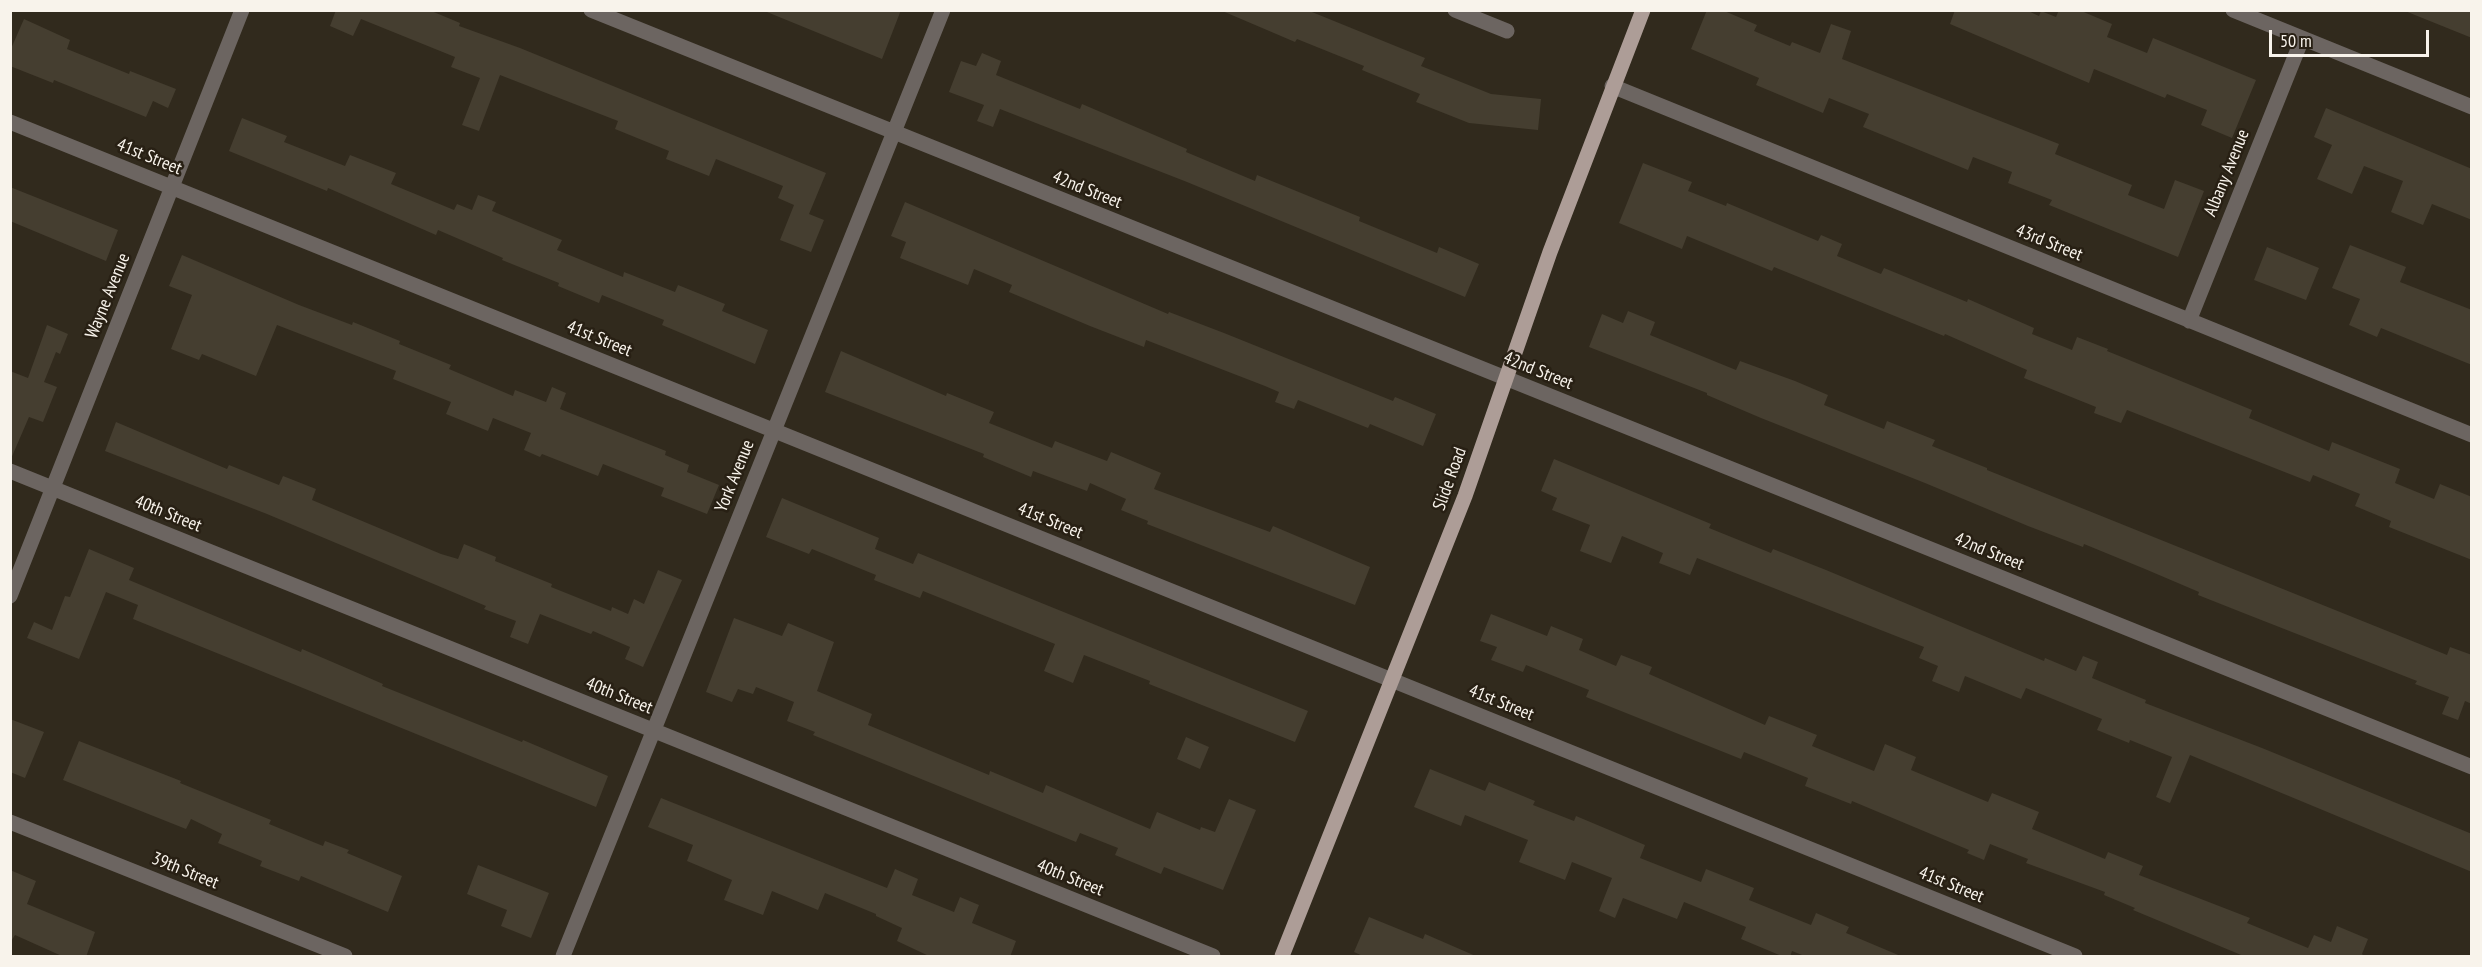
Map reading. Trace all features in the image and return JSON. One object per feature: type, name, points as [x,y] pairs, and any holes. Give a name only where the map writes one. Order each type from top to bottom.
[{"type":"main road","name":"Slide Road","points":[[1282,957],[1466,496],[1550,252],[1643,10]]},
{"type":"street","name":"Wayne Avenue","points":[[10,596],[242,10]]},
{"type":"street","name":"42nd Street","points":[[591,10],[2472,767]]},
{"type":"street","name":"York Avenue","points":[[563,957],[943,10]]},
{"type":"street","points":[[1455,10],[1507,31]]},
{"type":"street","points":[[2233,10],[2472,107]]},
{"type":"street","name":"Albany Avenue","points":[[2189,321],[2302,39]]},
{"type":"street","name":"43rd Street","points":[[1612,86],[2472,435]]},
{"type":"street","name":"41st Street","points":[[10,122],[2075,957]]},
{"type":"street","name":"40th Street","points":[[10,471],[1213,957]]},
{"type":"street","name":"39th Street","points":[[10,822],[345,957]]},
{"type":"building","points":[[336,10],[429,10],[460,23],[459,26],[520,48],[826,173],[809,214],[824,220],[811,252],[780,240],[794,205],[778,198],[783,186],[716,159],[709,176],[666,159],[669,151],[615,129],[618,121],[500,75],[479,131],[462,125],[480,78],[451,67],[455,57],[361,19],[353,36],[330,26]]},
{"type":"building","points":[[762,10],[901,10],[882,59]]},
{"type":"building","points":[[1220,10],[1307,10],[1425,58],[1421,66],[1491,94],[1541,99],[1538,130],[1469,123],[1416,102],[1420,94],[1362,70],[1364,66],[1297,39],[1295,42]]},
{"type":"building","points":[[1707,10],[1722,10],[1757,25],[1754,31],[1790,46],[1792,42],[1820,53],[1831,24],[1851,31],[1842,59],[2059,144],[2055,154],[2132,185],[2128,195],[2164,209],[2175,180],[2204,191],[2178,257],[2049,205],[2052,200],[2008,183],[2012,172],[1973,157],[1968,170],[1863,127],[1869,114],[1829,98],[1823,113],[1756,85],[1759,78],[1691,49]]},
{"type":"building","points":[[1955,10],[2026,10],[2039,16],[2041,11],[2056,17],[2059,10],[2079,10],[2112,24],[2107,37],[2147,53],[2153,38],[2256,80],[2232,138],[2201,125],[2207,110],[2167,94],[2165,98],[2094,69],[2089,83],[1950,24]]},
{"type":"building","points":[[2472,10],[2472,38],[2405,11]]},
{"type":"building","points":[[24,19],[70,40],[67,49],[129,74],[130,71],[176,89],[168,108],[153,101],[146,117],[54,80],[53,83],[10,66],[10,51]]},
{"type":"building","points":[[982,53],[1001,61],[996,75],[1080,109],[1082,104],[1255,181],[1257,175],[1360,217],[1359,221],[1437,253],[1439,247],[1479,264],[1465,297],[1187,182],[1000,109],[993,127],[977,121],[984,105],[949,92],[961,61],[976,66]]},
{"type":"building","points":[[2326,108],[2472,169],[2472,220],[2432,204],[2423,225],[2391,212],[2403,181],[2364,166],[2352,194],[2317,179],[2332,145],[2314,137]]},
{"type":"building","points":[[242,118],[287,136],[284,142],[345,166],[350,155],[396,173],[391,184],[454,210],[457,204],[472,210],[478,195],[496,202],[492,211],[562,240],[557,250],[623,277],[624,272],[675,292],[678,285],[725,304],[722,311],[768,330],[755,364],[662,325],[664,320],[602,295],[599,303],[438,230],[436,235],[328,188],[327,191],[229,151]]},
{"type":"building","points":[[1643,163],[1692,182],[1688,191],[1726,206],[1727,203],[1818,241],[1821,235],[1842,244],[1837,256],[1881,274],[1884,268],[1967,302],[1968,299],[2034,328],[2032,334],[2072,350],[2077,337],[2252,410],[2249,418],[2329,451],[2332,442],[2400,469],[2395,483],[2434,499],[2440,484],[2472,497],[2472,560],[2389,527],[2391,521],[2355,506],[2360,494],[2313,475],[2310,482],[2127,410],[2121,423],[2094,413],[2096,407],[2024,378],[2027,370],[1945,334],[1944,336],[1774,267],[1772,271],[1687,236],[1682,249],[1619,223]]},
{"type":"building","points":[[10,187],[118,230],[106,261],[10,221]]},
{"type":"building","points":[[905,202],[1168,314],[1169,312],[1224,333],[1393,401],[1395,397],[1436,414],[1423,446],[1370,424],[1368,428],[1298,400],[1294,409],[1275,402],[1279,392],[1146,340],[1144,347],[1090,326],[1009,292],[1012,285],[974,269],[968,285],[900,258],[906,242],[891,236]]},
{"type":"building","points":[[2350,245],[2406,267],[2400,282],[2472,310],[2472,365],[2381,328],[2377,337],[2349,325],[2360,299],[2332,288]]},
{"type":"building","points":[[2267,247],[2319,268],[2306,300],[2254,280]]},
{"type":"building","points":[[182,255],[299,305],[352,325],[353,322],[400,341],[399,344],[451,365],[449,369],[513,396],[515,390],[546,402],[552,387],[566,393],[560,409],[666,451],[665,455],[689,465],[687,472],[719,485],[707,514],[661,496],[664,488],[603,464],[598,476],[542,454],[540,457],[524,450],[531,433],[493,418],[488,431],[446,414],[451,402],[393,379],[396,371],[277,325],[256,376],[202,354],[199,360],[171,349],[192,295],[169,286]]},
{"type":"building","points":[[1628,311],[1655,322],[1650,335],[1736,370],[1740,361],[1795,381],[1828,395],[1824,405],[1884,429],[1887,421],[1935,440],[1932,446],[1987,468],[1987,470],[2447,655],[2450,647],[2472,655],[2472,704],[2465,701],[2458,720],[2442,714],[2449,697],[2415,684],[2417,681],[2198,595],[2199,592],[2084,544],[2083,547],[2028,526],[1761,418],[1707,395],[1707,393],[1589,347],[1602,314],[1623,323]]},
{"type":"building","points":[[47,325],[68,334],[60,354],[56,352],[44,382],[57,387],[43,422],[29,417],[10,461],[10,371],[28,378]]},
{"type":"building","points":[[841,351],[946,396],[947,393],[994,412],[989,423],[1052,448],[1055,441],[1107,461],[1111,452],[1161,473],[1154,489],[1270,532],[1273,526],[1370,567],[1355,605],[1147,524],[1148,521],[1121,510],[1126,499],[1090,483],[1087,491],[1033,471],[1031,477],[983,457],[984,454],[825,392]]},
{"type":"building","points":[[116,422],[227,469],[229,465],[279,485],[283,476],[316,489],[312,500],[441,554],[458,559],[464,544],[496,557],[495,561],[552,584],[551,587],[611,611],[612,607],[628,614],[634,599],[644,604],[658,570],[682,580],[643,667],[625,659],[630,647],[593,631],[591,634],[540,614],[528,644],[510,637],[516,621],[484,609],[486,606],[267,514],[105,451]]},
{"type":"building","points":[[1554,459],[1711,524],[1709,528],[1771,553],[1773,549],[1826,570],[2044,661],[2045,658],[2076,671],[2083,656],[2098,662],[2092,678],[2146,700],[2145,703],[2472,834],[2472,872],[2190,755],[2170,803],[2156,797],[2172,757],[2097,730],[2102,719],[2026,688],[2021,699],[1965,676],[1959,692],[1932,681],[1938,666],[1919,658],[1924,647],[1697,558],[1690,575],[1659,563],[1663,553],[1622,536],[1611,563],[1580,551],[1590,525],[1552,510],[1557,498],[1541,491]]},
{"type":"building","points":[[782,498],[879,538],[875,549],[913,564],[918,553],[1308,711],[1295,742],[1149,684],[1150,681],[1084,655],[1073,683],[1044,671],[1055,644],[923,591],[920,598],[874,580],[876,575],[812,549],[809,554],[766,537]]},
{"type":"building","points":[[89,549],[134,568],[129,580],[301,652],[302,649],[383,684],[382,686],[522,742],[523,740],[608,776],[596,807],[133,619],[138,605],[106,592],[79,659],[27,638],[34,622],[52,630],[65,596],[70,597]]},
{"type":"building","points":[[1491,614],[1547,636],[1551,626],[1583,639],[1579,650],[1616,666],[1621,655],[1652,667],[1649,674],[1765,725],[1769,716],[1817,735],[1812,746],[1874,771],[1885,744],[1916,757],[1911,770],[1988,802],[1992,793],[2039,812],[2032,829],[2105,859],[2108,852],[2143,866],[2139,875],[2250,918],[2247,923],[2308,948],[2314,935],[2331,942],[2337,926],[2368,939],[2362,954],[2365,957],[2246,957],[2133,910],[2135,908],[2104,895],[2105,892],[2026,863],[2028,859],[1990,844],[1984,860],[1967,853],[1969,850],[1852,801],[1851,804],[1805,786],[1808,778],[1744,752],[1741,759],[1586,697],[1589,690],[1526,665],[1523,672],[1491,660],[1497,647],[1480,641]]},
{"type":"building","points":[[734,618],[782,636],[788,623],[834,642],[817,691],[872,714],[868,725],[989,775],[990,771],[1043,793],[1046,785],[1150,829],[1157,812],[1200,830],[1201,827],[1215,832],[1229,799],[1256,810],[1223,890],[1164,867],[1161,874],[1115,855],[1118,848],[1080,833],[1076,842],[813,735],[815,732],[787,721],[794,702],[756,687],[753,694],[738,689],[732,702],[706,692]]},
{"type":"building","points":[[10,719],[44,732],[25,778],[10,772]]},
{"type":"building","points":[[1186,737],[1209,747],[1200,769],[1177,759]]},
{"type":"building","points":[[79,741],[181,781],[180,783],[271,820],[269,824],[323,846],[325,841],[349,850],[347,853],[402,876],[388,912],[301,876],[299,881],[260,866],[262,861],[218,843],[222,834],[191,819],[186,829],[63,780]]},
{"type":"building","points":[[1430,769],[1485,791],[1489,782],[1535,801],[1533,805],[1574,821],[1576,816],[1645,845],[1640,858],[1701,882],[1706,869],[1754,888],[1749,900],[1811,925],[1816,913],[1849,927],[1846,933],[1903,957],[1807,957],[1792,951],[1790,957],[1784,957],[1741,939],[1746,927],[1684,902],[1677,919],[1623,898],[1615,918],[1599,911],[1612,878],[1572,862],[1565,880],[1519,862],[1528,840],[1465,815],[1461,826],[1414,807]]},
{"type":"building","points":[[661,798],[887,888],[895,869],[918,879],[912,895],[954,912],[960,897],[979,905],[972,923],[1016,941],[1010,957],[931,957],[897,941],[902,928],[876,914],[825,893],[818,910],[772,891],[763,915],[724,900],[732,880],[687,861],[693,845],[648,827]]},
{"type":"building","points":[[478,865],[549,893],[531,938],[501,926],[507,910],[467,894]]},
{"type":"building","points":[[10,870],[36,881],[27,904],[95,932],[86,957],[64,957],[15,935],[10,943]]},
{"type":"building","points":[[1369,917],[1423,939],[1425,934],[1478,957],[1365,957],[1354,952]]}]
